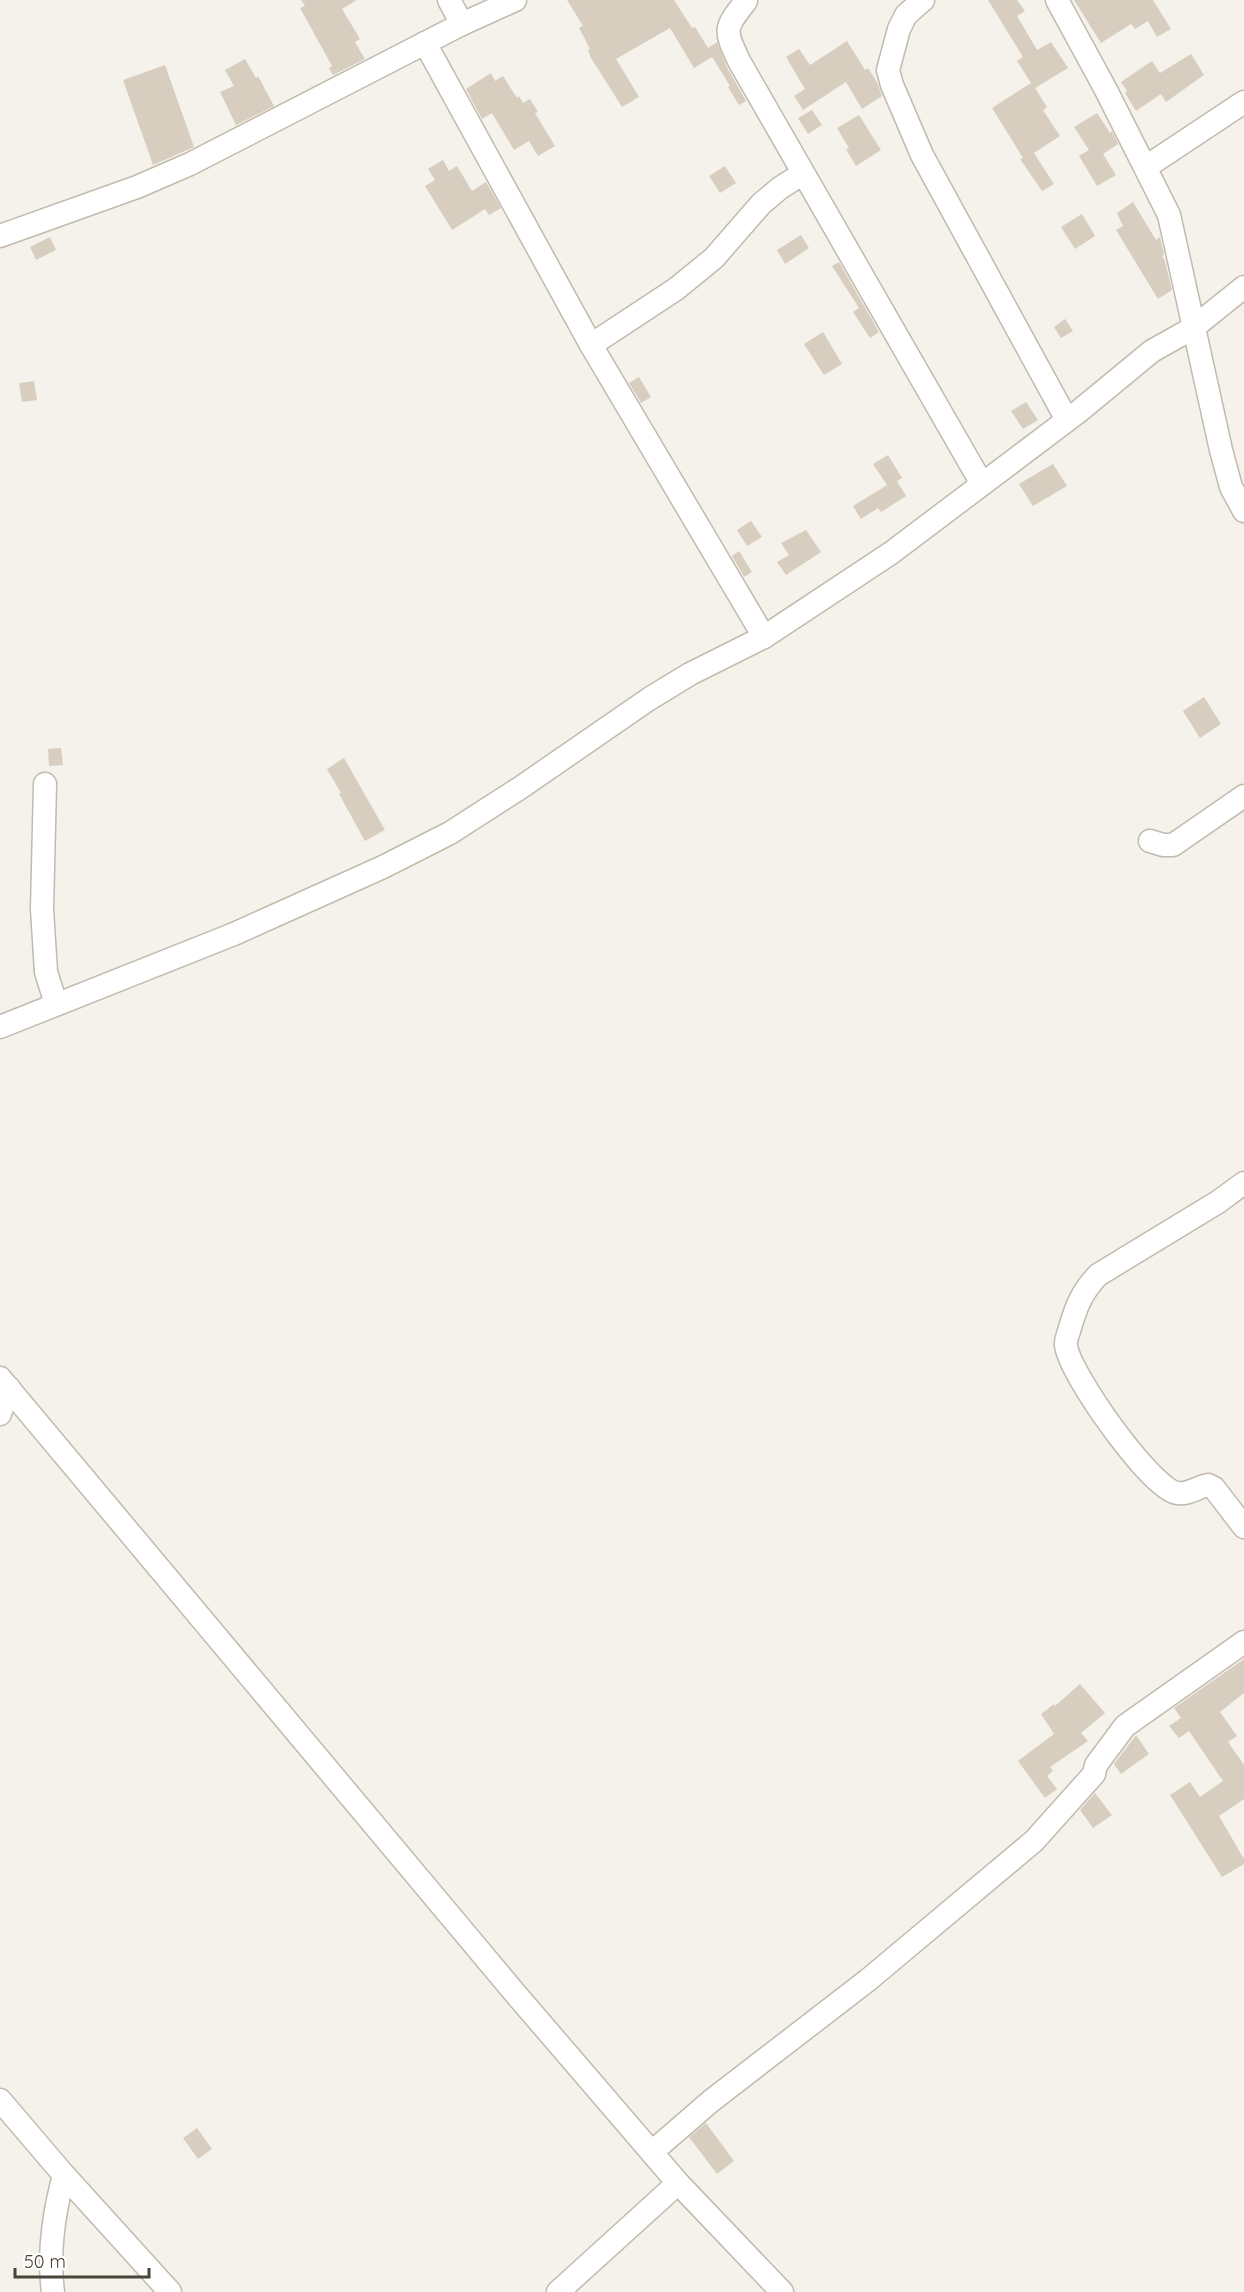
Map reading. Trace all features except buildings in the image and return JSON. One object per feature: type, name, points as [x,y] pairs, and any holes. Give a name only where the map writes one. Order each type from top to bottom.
[{"type":"street","points":[[449,0],[462,24]]},
{"type":"street","points":[[0,236],[137,187],[190,164],[462,24],[515,0]]},
{"type":"street","points":[[923,0],[906,15],[899,29],[888,70],[892,85],[922,155],[1067,420]]},
{"type":"street","points":[[1057,0],[1169,215],[1223,459],[1231,487],[1244,511]]},
{"type":"street","points":[[746,1],[728,26],[728,38],[739,61],[982,484]]},
{"type":"street","points":[[424,44],[591,345],[764,637]]},
{"type":"street","points":[[1146,167],[1244,102]]},
{"type":"street","points":[[591,345],[676,289],[714,258],[761,204],[802,174]]},
{"type":"street","points":[[0,1027],[234,934],[393,862],[460,826],[520,788],[649,699],[690,674],[764,637],[891,553],[1067,420],[1152,351],[1193,328],[1244,287]]},
{"type":"street","points":[[45,784],[42,909],[46,972],[56,1004]]},
{"type":"street","points":[[1150,841],[1163,846],[1173,844],[1244,796]]},
{"type":"street","points":[[1244,1183],[1218,1203],[1098,1275],[1083,1291],[1066,1344],[1079,1378],[1112,1428],[1147,1468],[1173,1492],[1185,1493],[1208,1485],[1214,1488],[1244,1527]]},
{"type":"street","points":[[0,1414],[4,1383]]},
{"type":"street","points":[[4,1383],[514,1992],[678,2183],[782,2292]]},
{"type":"street","points":[[652,2152],[711,2102],[868,1980],[1034,1841],[1094,1774],[1096,1765],[1125,1726],[1244,1642]]},
{"type":"street","points":[[0,2100],[64,2175],[170,2292]]},
{"type":"street","points":[[53,2292],[54,2224],[64,2175]]},
{"type":"street","points":[[558,2292],[678,2183]]}]
